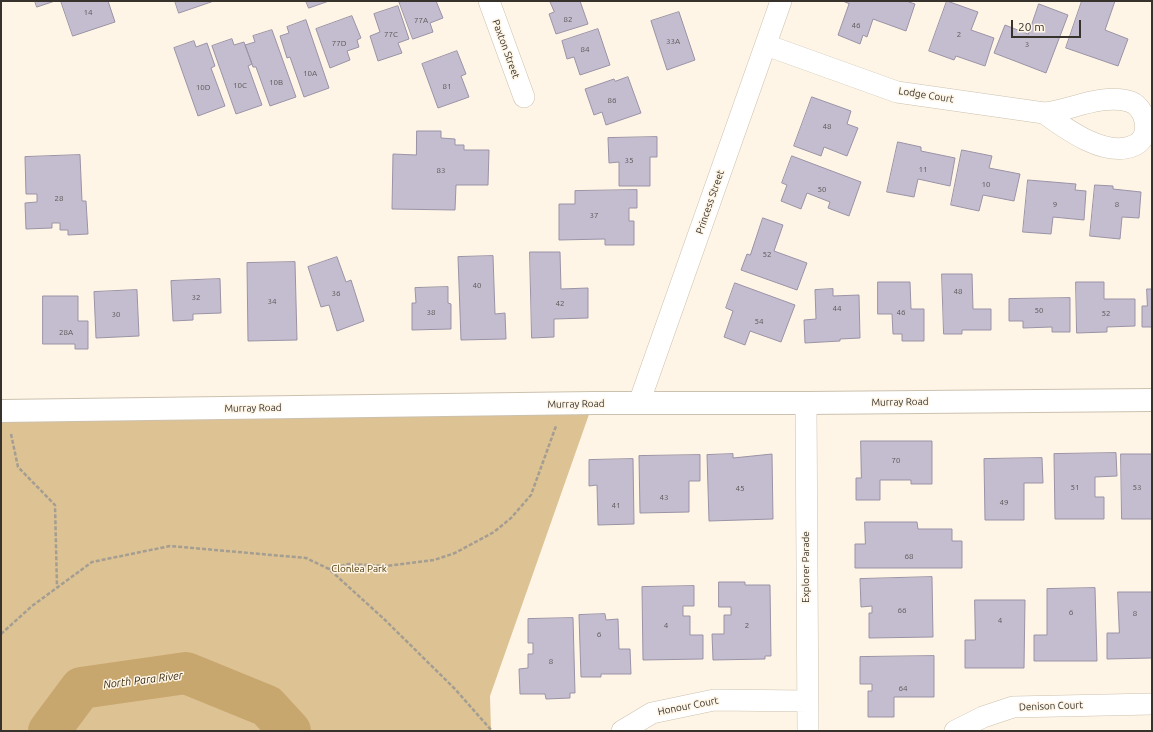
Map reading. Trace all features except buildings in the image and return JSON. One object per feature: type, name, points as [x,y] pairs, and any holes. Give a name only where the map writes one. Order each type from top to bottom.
[{"type":"street","name":"Paxton Street","points":[[489,1],[524,97]]},
{"type":"street","name":"Princess Street","points":[[639,403],[781,1]]},
{"type":"street","name":"Lodge Court","points":[[766,45],[898,92],[1044,113]]},
{"type":"street","name":"Murray Road","points":[[3,411],[639,403],[1152,400]]},
{"type":"street","name":"Explorer Parade","points":[[806,403],[808,731]]},
{"type":"street","name":"Honour Court","points":[[622,731],[652,714],[714,700],[807,701]]},
{"type":"street","name":"Denison Court","points":[[955,731],[983,717],[1013,707],[1152,704]]},
{"type":"path","points":[[329,569],[348,564],[387,566],[434,560],[455,553],[494,532],[511,518],[531,495],[555,433],[561,404]]},
{"type":"path","points":[[3,411],[18,467],[55,505],[57,588]]},
{"type":"path","points":[[1,634],[32,606],[92,562],[170,546],[306,558],[329,569],[384,620],[455,689],[492,731]]},
{"type":"green space","name":"Clonlea Park","points":[[593,403],[490,696],[491,731],[1,731],[1,411]]},
{"type":"waterway","name":"North Para River","points":[[49,731],[81,688],[186,673],[267,706],[290,731]]}]
